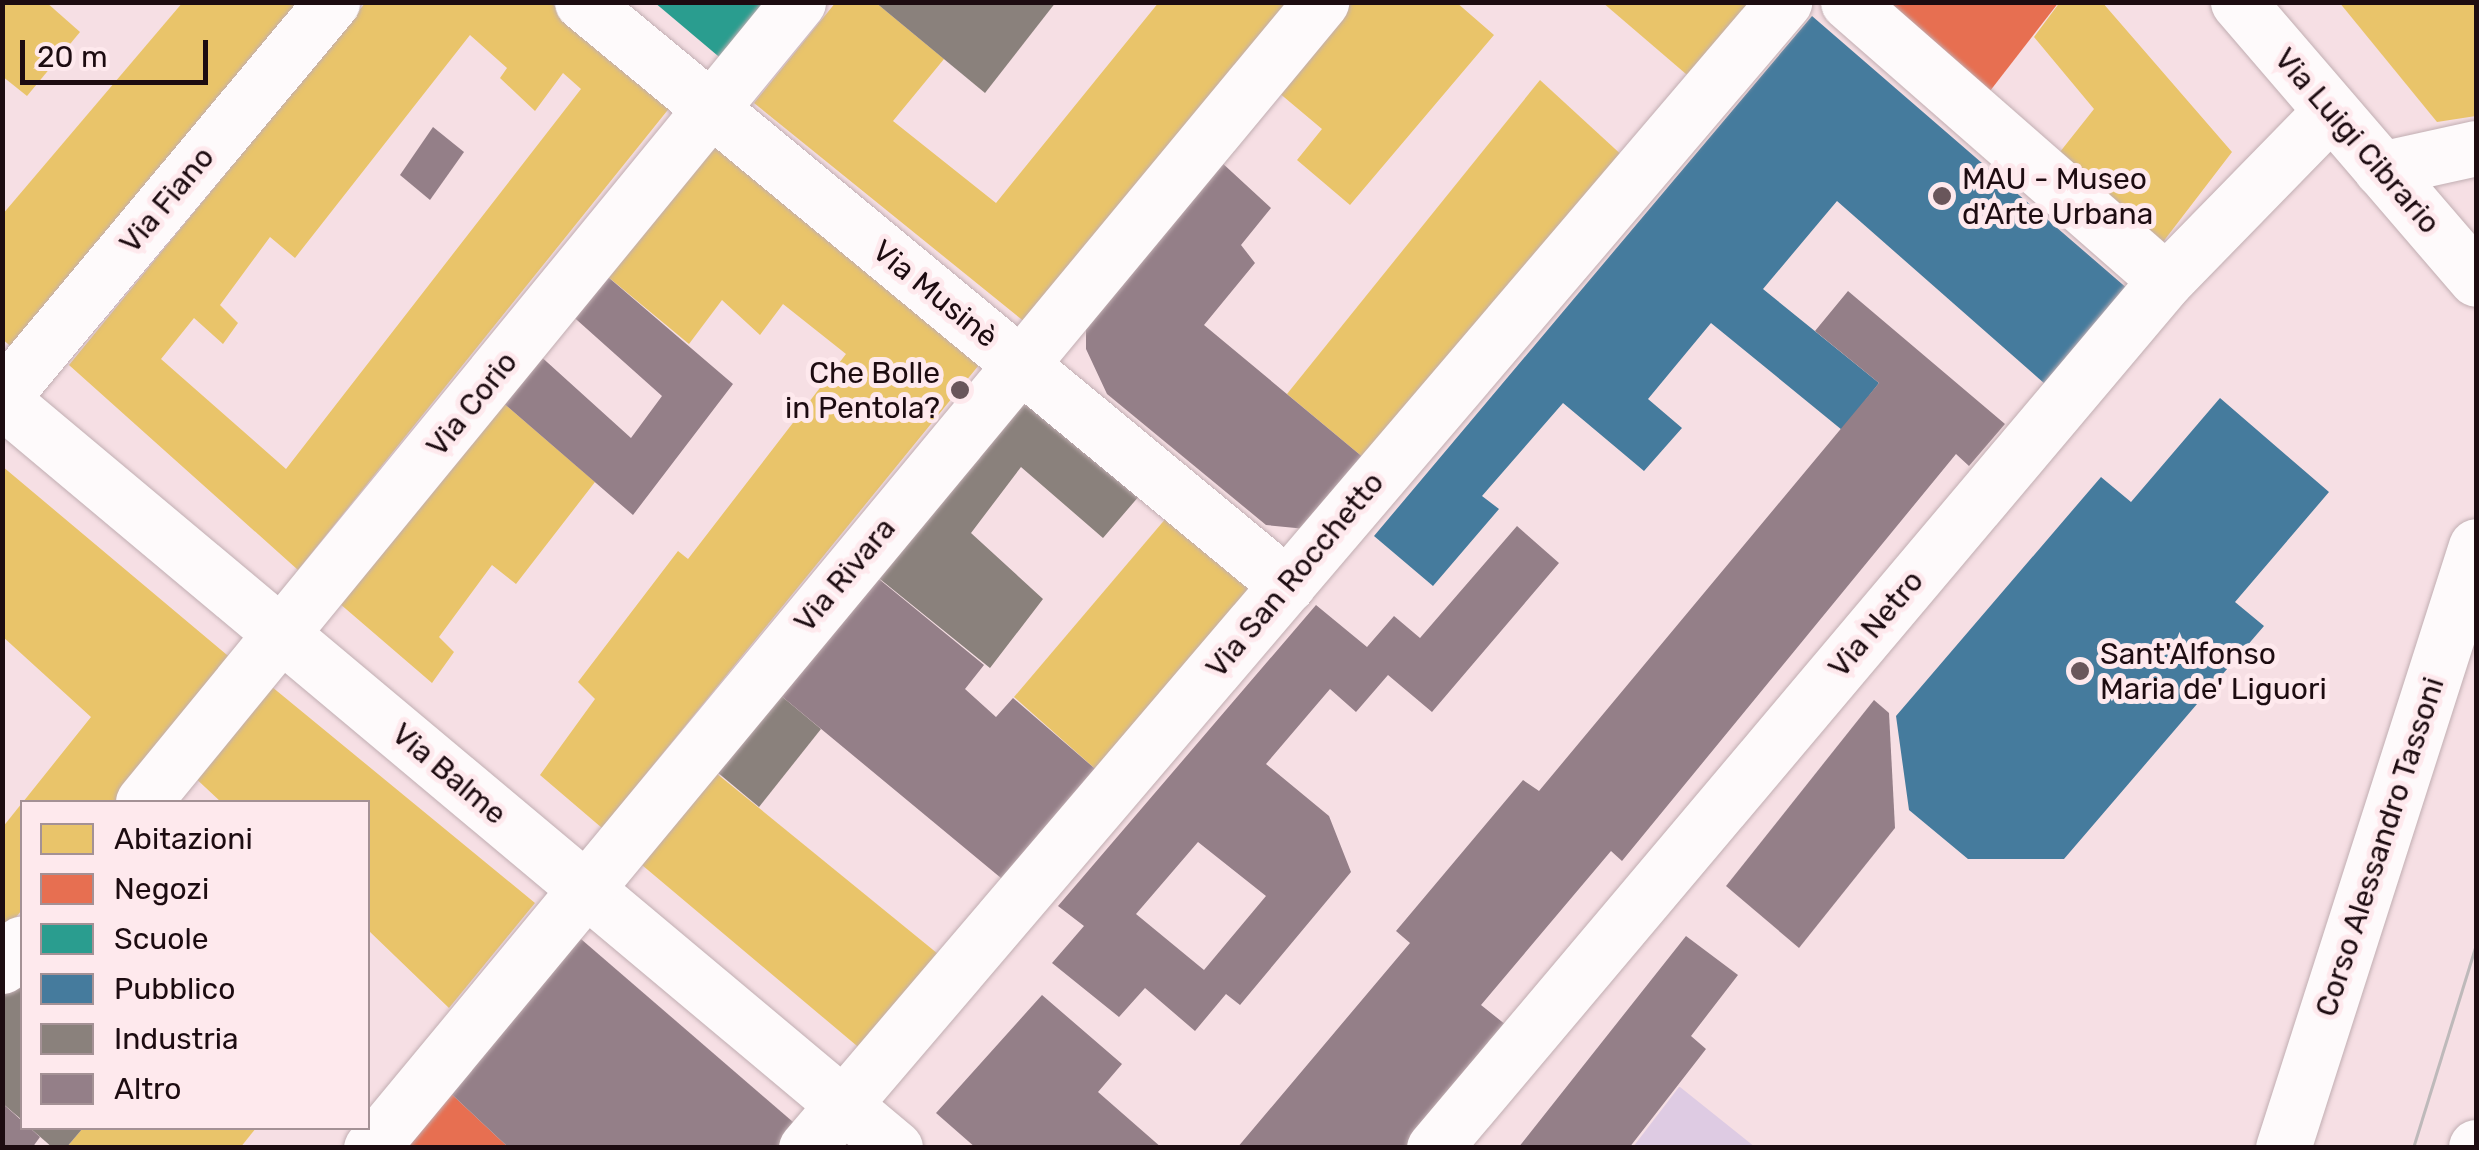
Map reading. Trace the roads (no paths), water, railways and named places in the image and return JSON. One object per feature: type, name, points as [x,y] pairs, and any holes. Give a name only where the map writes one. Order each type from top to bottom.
[{"type":"street","name":"Via Fiano","points":[[2,398],[332,2]]},
{"type":"street","name":"Via Musinè","points":[[582,2],[1287,585]]},
{"type":"street","name":"Via Corio","points":[[145,800],[284,636],[798,2]]},
{"type":"street","name":"Via Rivara","points":[[371,1148],[1321,2]]},
{"type":"street","name":"Via San Rocchetto","points":[[806,1148],[1784,2]]},
{"type":"street","points":[[1848,2],[2166,280]]},
{"type":"street","name":"Via Luigi Cibrario","points":[[2238,2],[2476,279]]},
{"type":"street","name":"Via Netro","points":[[1434,1148],[2166,280],[2331,112]]},
{"type":"street","points":[[2381,169],[2476,148]]},
{"type":"street","name":"Via Balme","points":[[2,398],[895,1148]]},
{"type":"street","name":"Corso Alessandro Tassoni","points":[[2283,1148],[2476,546]]},
{"type":"street","points":[[2,966],[20,944]]},
{"type":"tram line","points":[[2413,1148],[2476,944]]},
{"type":"place","name":"MAU - Museo d'Arte Urbana","points":[[1942,196]]},
{"type":"place","name":"Che Bolle in Pentola?","points":[[960,390]]},
{"type":"place","name":"Sant'Alfonso Maria de' Liguori","points":[[2080,671]]}]
